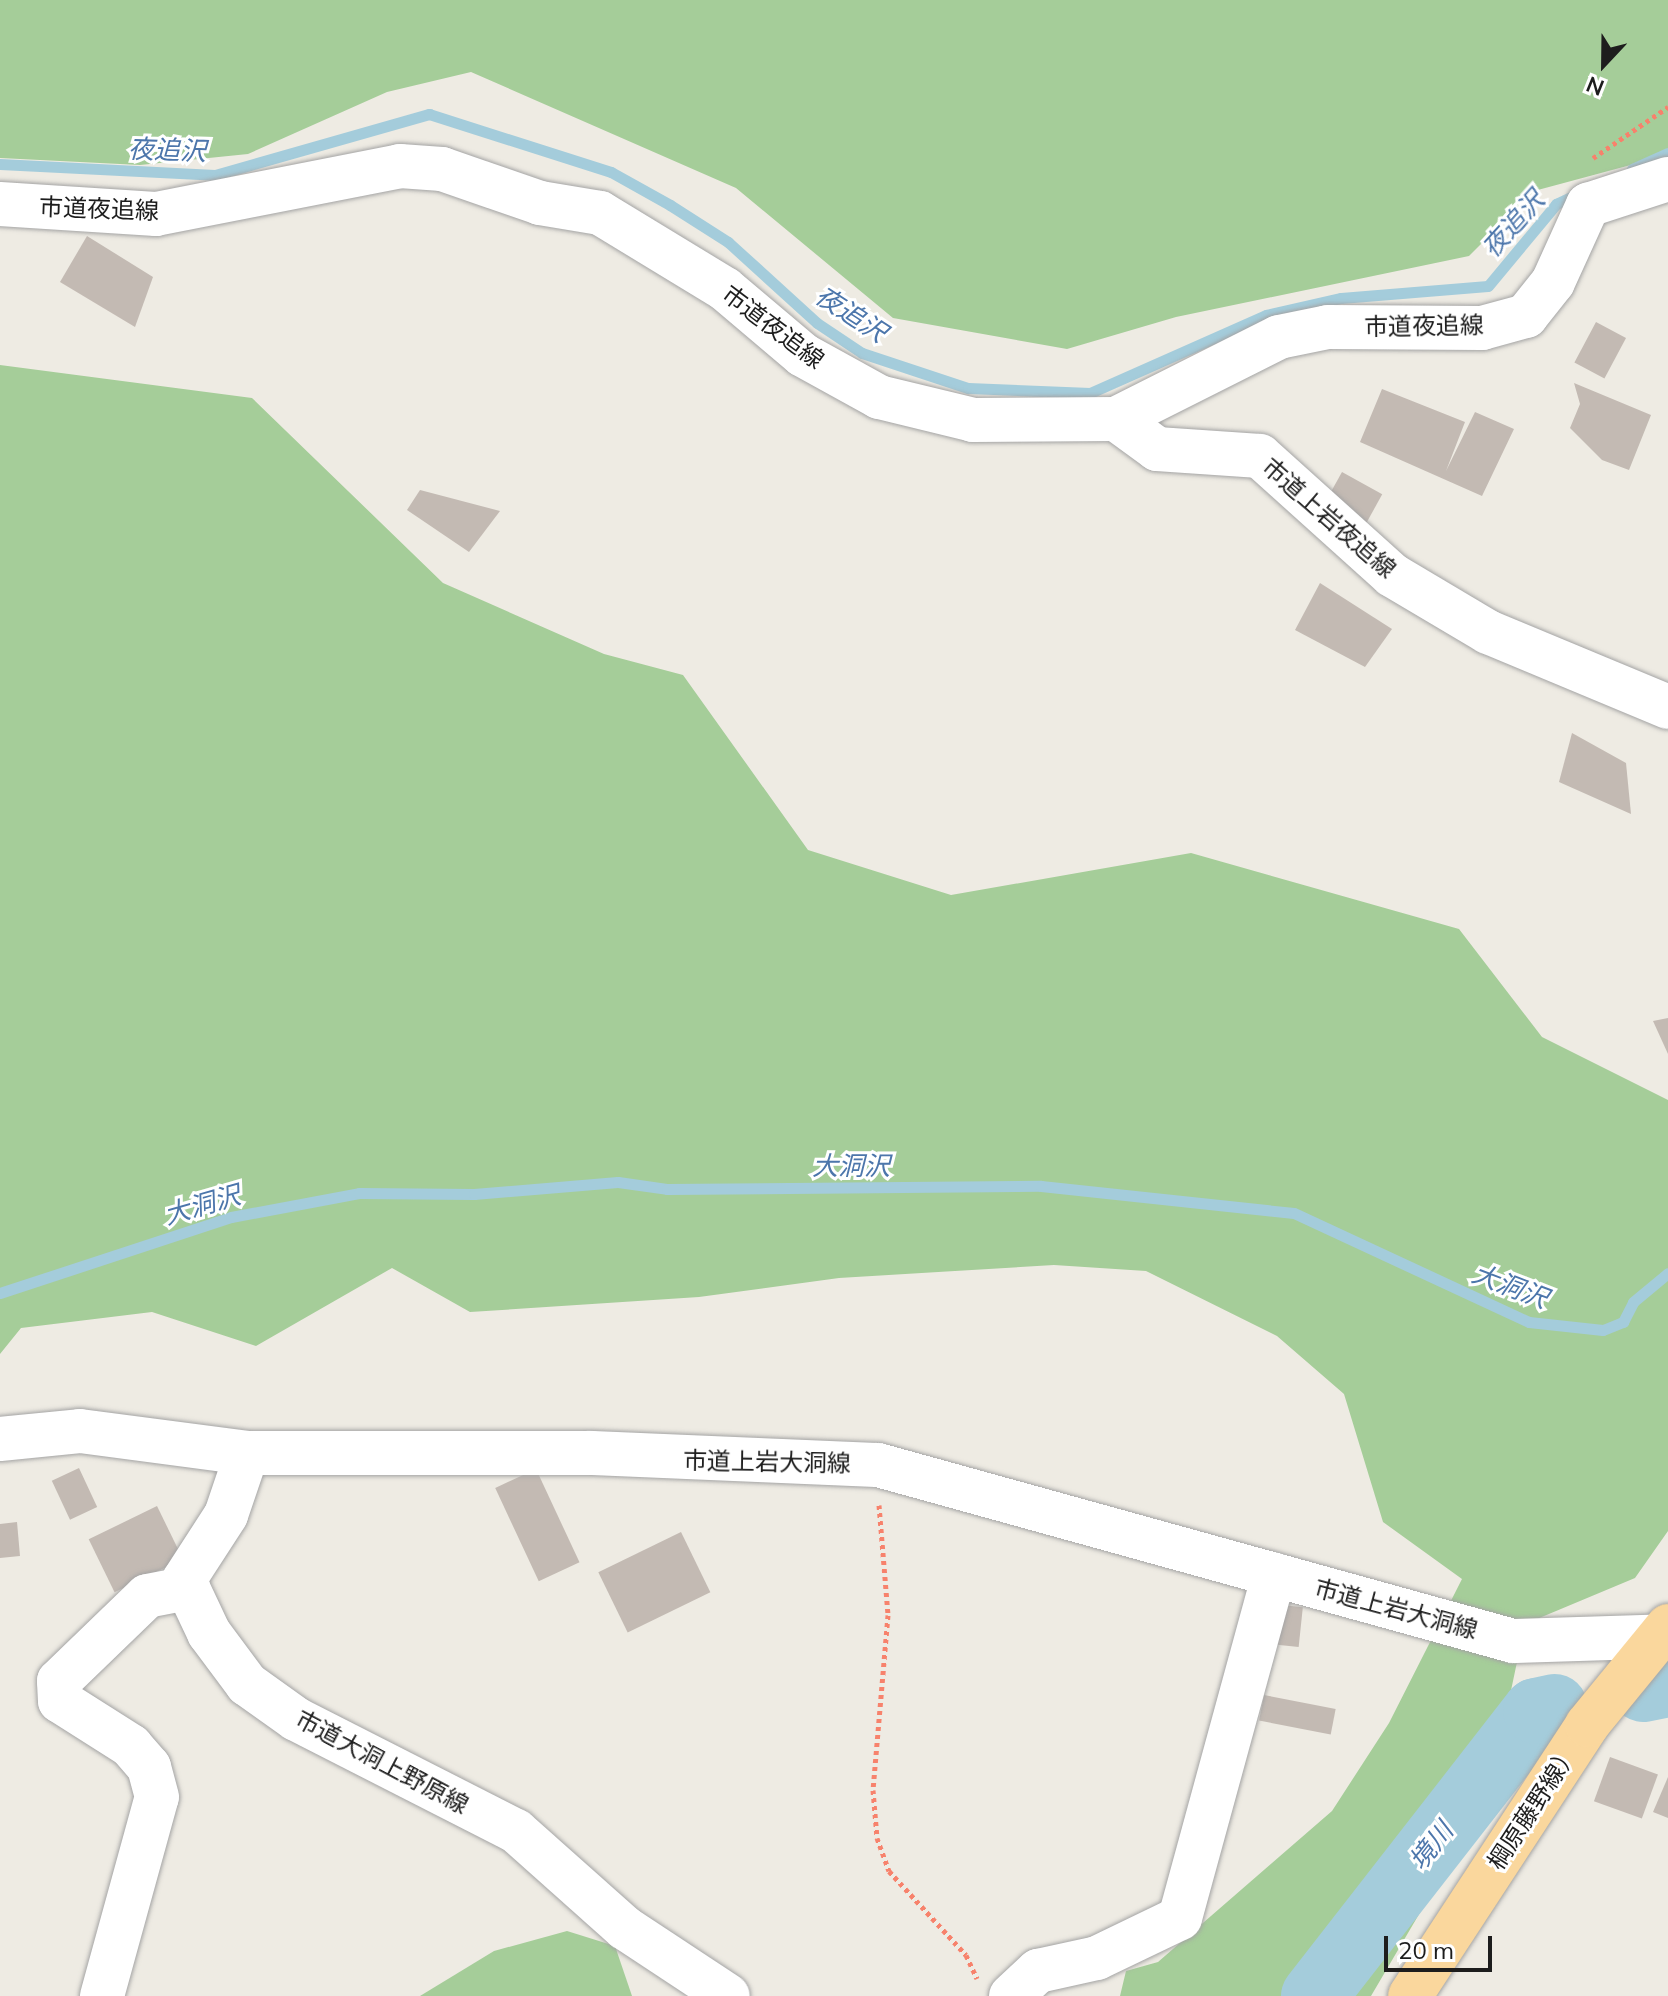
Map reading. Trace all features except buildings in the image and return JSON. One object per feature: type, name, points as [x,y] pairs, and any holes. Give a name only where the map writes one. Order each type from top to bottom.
[{"type":"main road","name":"棡原藤野線）","points":[[1410,1996],[1587,1725],[1665,1632]]},
{"type":"street","name":"市道夜追線","points":[[0,204],[156,214],[400,166],[442,169],[540,203],[600,213],[725,289],[803,355],[879,397],[973,420],[1116,419],[1279,337],[1328,327],[1482,328],[1526,316],[1553,282],[1588,205]]},
{"type":"street","points":[[1588,205],[1668,179]]},
{"type":"street","name":"市道上岩夜追線","points":[[1116,419],[1157,449],[1260,456],[1392,575],[1488,632],[1668,707]]},
{"type":"street","name":"市道上岩大洞線","points":[[0,1439],[80,1431],[247,1453],[591,1453],[878,1465],[1513,1641],[1665,1632]]},
{"type":"street","points":[[102,1996],[157,1797],[149,1767],[131,1746],[60,1701],[59,1681],[147,1596],[188,1588],[184,1580],[226,1515],[247,1453]]},
{"type":"street","points":[[995,1991],[1038,1971],[1097,1958],[1180,1918],[1274,1575]]},
{"type":"street","name":"市道大洞上野原線","points":[[188,1588],[209,1633],[247,1684],[296,1719],[516,1831],[625,1928],[728,1996]]},
{"type":"street","points":[[625,1928],[670,1996]]},
{"type":"path","points":[[1588,205],[1577,169],[1668,107]]},
{"type":"path","points":[[878,1465],[888,1626],[875,1760],[877,1838],[889,1871],[995,1991]]},
{"type":"green space","points":[[0,0],[1668,0],[1668,155],[1534,191],[1469,256],[1176,317],[1067,349],[893,318],[736,188],[471,72],[387,92],[248,154],[140,165],[0,158]]},
{"type":"green space","points":[[0,365],[252,398],[443,583],[604,654],[683,675],[808,850],[951,895],[1191,853],[1459,929],[1542,1037],[1668,1100],[1668,1531],[1635,1578],[1525,1624],[1489,1795],[1371,1996],[1120,1996],[1126,1971],[1158,1962],[1332,1811],[1389,1723],[1462,1579],[1383,1522],[1344,1394],[1277,1336],[1146,1271],[1054,1265],[839,1278],[699,1297],[470,1312],[392,1268],[256,1346],[152,1312],[21,1328],[0,1354]]},
{"type":"green space","points":[[567,1931],[615,1946],[632,1996],[420,1996],[494,1951]]},
{"type":"waterway","name":"夜追沢","points":[[0,164],[215,175],[429,114],[611,172],[728,242],[817,323],[862,353],[968,388],[1090,393],[1266,315],[1341,298],[1488,286],[1556,204],[1580,193]]},
{"type":"waterway","name":"夜追沢","points":[[1632,169],[1668,153]]},
{"type":"waterway","name":"大洞沢","points":[[0,1293],[231,1217],[359,1193],[474,1194],[618,1182],[667,1189],[1041,1186],[1294,1213],[1529,1322],[1603,1330],[1623,1322],[1633,1302],[1668,1273]]},
{"type":"waterway","name":"境川","points":[[1643,1689],[1668,1684]]},
{"type":"waterway","name":"境川","points":[[1314,1996],[1536,1711],[1555,1707]]}]
